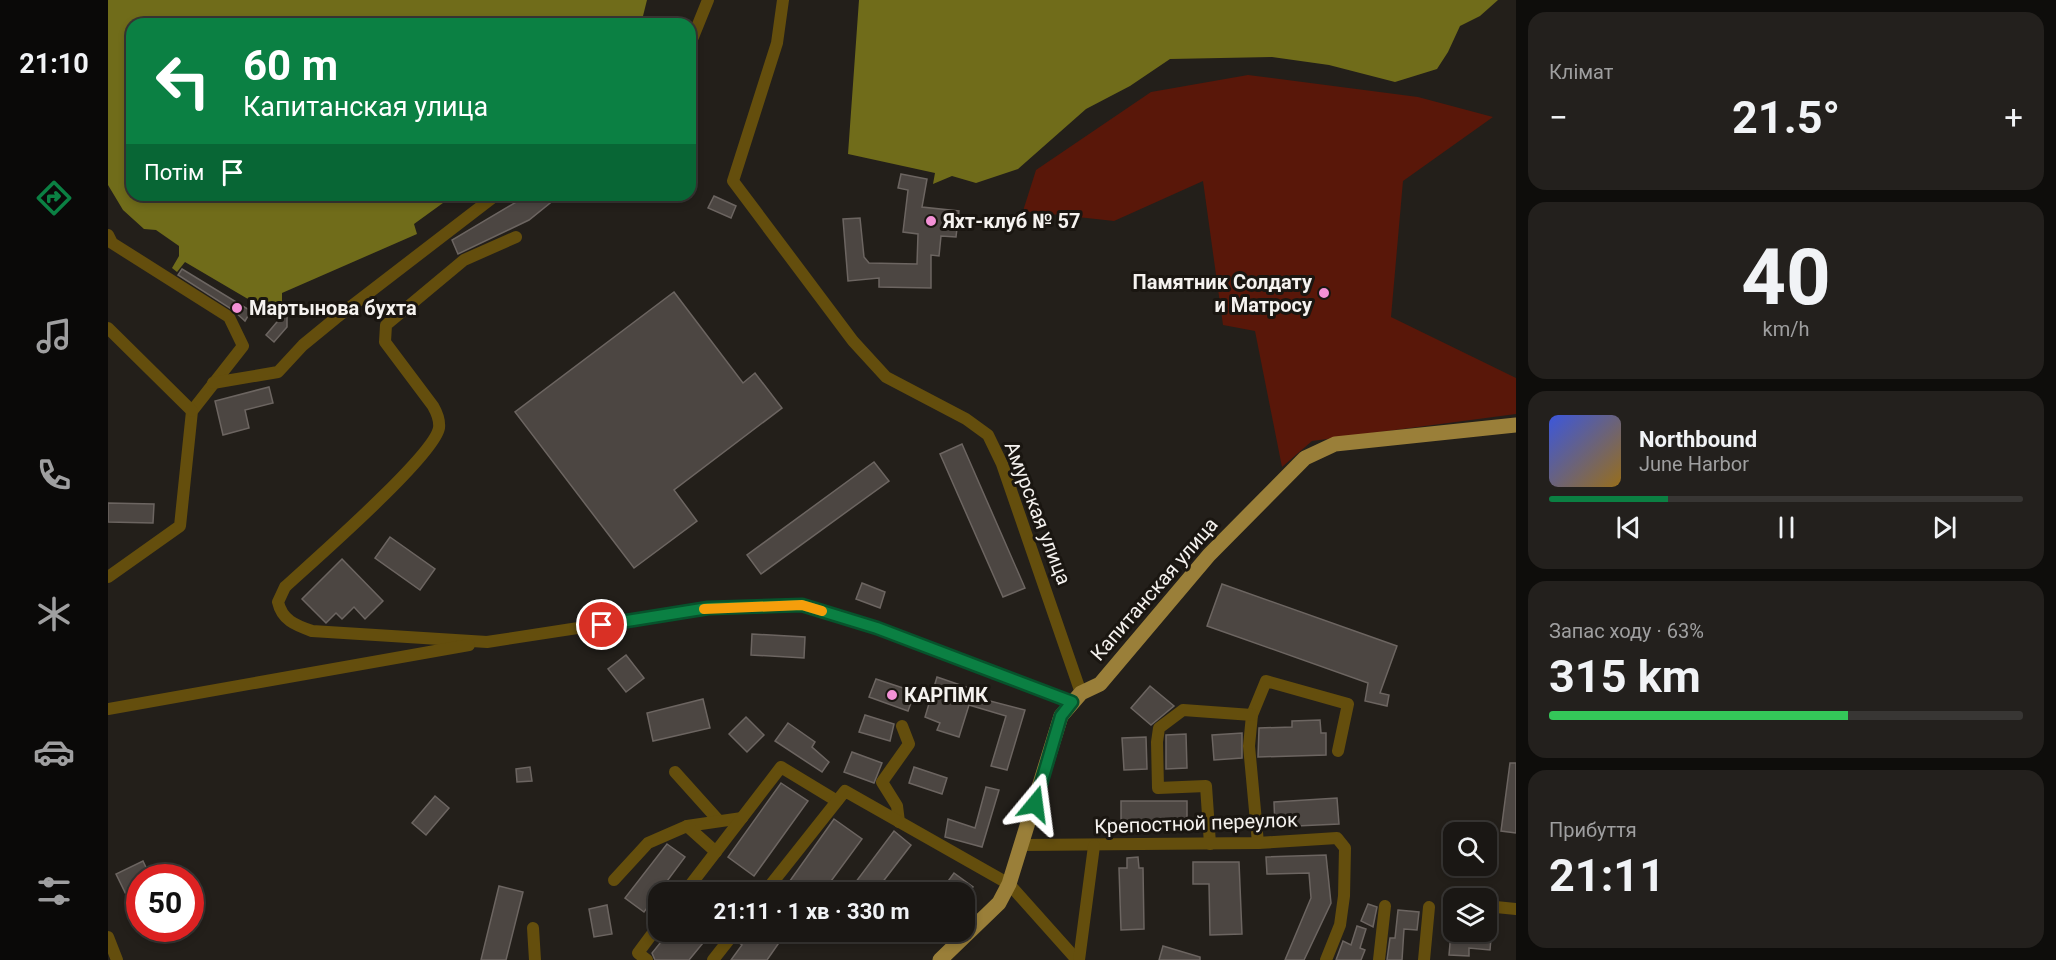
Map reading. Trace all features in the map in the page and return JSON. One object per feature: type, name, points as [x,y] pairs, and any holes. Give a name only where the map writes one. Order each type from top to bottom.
[{"type":"main road","name":"Капитанская улица","points":[[1076,697],[1100,684],[1209,555],[1305,458],[1335,444],[1516,425]]},
{"type":"main road","points":[[940,960],[999,903],[1009,884],[1023,845],[1061,716],[1076,697]]},
{"type":"street","points":[[696,30],[708,0]]},
{"type":"street","name":"Амурская улица","points":[[783,0],[777,43],[733,180],[853,341],[886,377],[966,419],[988,435],[1002,464],[1076,697]]},
{"type":"street","points":[[213,383],[278,372],[303,345],[336,318],[488,201]]},
{"type":"street","points":[[108,235],[112,243],[229,317],[243,346],[192,411],[180,526],[108,577]]},
{"type":"street","points":[[488,642],[312,631],[288,621],[280,612],[278,602],[285,587],[406,473],[428,447],[439,429],[437,414],[433,406],[385,342],[386,325],[464,260],[516,237]]},
{"type":"street","points":[[108,328],[192,411]]},
{"type":"street","points":[[108,709],[488,642],[708,608],[802,605],[877,628],[1076,697]]},
{"type":"street","points":[[1258,843],[1249,747],[1252,715],[1266,681],[1348,704],[1338,752]]},
{"type":"street","points":[[1210,844],[1206,786],[1158,788],[1159,728],[1183,710],[1252,715]]},
{"type":"street","points":[[899,822],[897,806],[882,782],[909,744],[902,726]]},
{"type":"street","points":[[693,882],[782,767],[899,822],[1009,884],[1078,960]]},
{"type":"street","points":[[675,772],[719,821]]},
{"type":"street","points":[[773,882],[841,796]]},
{"type":"street","points":[[614,880],[648,843],[687,825],[742,818]]},
{"type":"street","points":[[687,825],[716,852]]},
{"type":"street","name":"Крепостной переулок","points":[[1023,845],[1094,846],[1258,843],[1334,838],[1340,840],[1345,848],[1344,896],[1340,926],[1326,960]]},
{"type":"street","points":[[1078,960],[1094,846]]},
{"type":"street","points":[[1379,960],[1385,906]]},
{"type":"street","points":[[1424,960],[1429,907]]},
{"type":"street","points":[[1497,907],[1516,909]]},
{"type":"street","points":[[533,928],[535,960]]},
{"type":"street","points":[[108,938],[117,960]]},
{"type":"street","points":[[647,960],[638,953],[648,940]]},
{"type":"street","points":[[712,960],[727,942]]},
{"type":"shaded area","points":[[108,0],[647,0],[642,18],[126,18],[126,201],[446,201],[414,224],[417,234],[282,293],[282,303],[260,306],[185,262],[177,272],[172,268],[179,256],[179,246],[156,230],[144,229],[123,210],[108,185]]},
{"type":"shaded area","points":[[859,0],[1498,0],[1480,16],[1460,26],[1437,69],[1395,82],[1329,65],[1272,57],[1170,59],[1130,86],[1086,109],[1018,169],[976,183],[952,176],[933,184],[935,173],[848,154]]},
{"type":"shaded area","points":[[1248,75],[1418,97],[1493,117],[1403,181],[1391,317],[1516,378],[1516,414],[1312,441],[1282,467],[1255,331],[1223,325],[1203,181],[1114,221],[1023,211],[1036,170],[1151,92]]},
{"type":"building","points":[[901,174],[927,179],[922,207],[959,211],[956,237],[941,236],[939,256],[931,255],[931,288],[879,287],[879,278],[848,281],[843,219],[860,218],[864,257],[869,263],[917,264],[918,234],[903,232],[908,190],[898,188]]},
{"type":"building","points":[[714,196],[736,206],[731,218],[708,208]]},
{"type":"building","points":[[518,201],[553,201],[529,220],[458,254],[452,240]]},
{"type":"building","points":[[182,269],[251,311],[245,321],[233,310],[178,275]]},
{"type":"building","points":[[674,292],[743,383],[755,373],[782,408],[674,490],[697,521],[634,568],[515,412]]},
{"type":"building","points":[[287,310],[287,327],[274,342],[266,335]]},
{"type":"building","points":[[269,387],[273,403],[245,410],[249,428],[223,435],[215,401]]},
{"type":"building","points":[[962,444],[1025,588],[1003,597],[940,454]]},
{"type":"building","points":[[874,462],[889,481],[761,574],[747,555]]},
{"type":"building","points":[[108,503],[154,504],[153,523],[108,522]]},
{"type":"building","points":[[390,537],[435,569],[420,590],[375,558]]},
{"type":"building","points":[[342,559],[383,601],[365,619],[354,607],[342,619],[336,613],[326,623],[302,599]]},
{"type":"building","points":[[862,583],[885,592],[880,608],[856,599]]},
{"type":"building","points":[[1222,584],[1397,646],[1380,693],[1389,695],[1387,706],[1365,701],[1368,683],[1207,626]]},
{"type":"building","points":[[752,634],[805,637],[804,658],[751,655]]},
{"type":"building","points":[[626,655],[644,678],[626,692],[608,669]]},
{"type":"building","points":[[937,677],[969,688],[967,695],[1025,710],[1007,770],[991,766],[1006,716],[969,705],[959,737],[937,730],[940,723],[925,717]]},
{"type":"building","name":"КАРПМК","points":[[876,679],[915,692],[908,711],[869,697]]},
{"type":"building","points":[[1150,686],[1174,706],[1151,725],[1131,708]]},
{"type":"building","points":[[703,699],[710,728],[653,741],[647,713]]},
{"type":"building","points":[[865,715],[894,724],[890,741],[859,732]]},
{"type":"building","points":[[746,717],[764,735],[747,752],[729,734]]},
{"type":"building","points":[[1320,720],[1321,733],[1326,733],[1326,755],[1258,757],[1259,728],[1292,727],[1292,721]]},
{"type":"building","points":[[788,723],[815,742],[812,747],[829,762],[822,772],[775,741]]},
{"type":"building","points":[[1242,733],[1242,758],[1214,760],[1212,735]]},
{"type":"building","points":[[1186,734],[1187,768],[1166,769],[1166,735]]},
{"type":"building","points":[[1146,737],[1147,769],[1124,770],[1122,738]]},
{"type":"building","points":[[852,752],[882,763],[874,783],[844,772]]},
{"type":"building","points":[[1510,763],[1516,763],[1516,833],[1501,831]]},
{"type":"building","points":[[530,767],[532,781],[517,782],[516,769]]},
{"type":"building","points":[[914,767],[947,778],[942,794],[909,783]]},
{"type":"building","points":[[781,783],[808,801],[754,876],[728,857]]},
{"type":"building","points":[[986,787],[999,790],[982,847],[945,837],[948,819],[975,828]]},
{"type":"building","points":[[435,796],[449,808],[426,835],[412,823]]},
{"type":"building","points":[[1337,798],[1339,824],[1275,827],[1274,802]]},
{"type":"building","points":[[1121,801],[1187,801],[1187,824],[1121,824]]},
{"type":"building","points":[[834,819],[862,839],[830,882],[789,882]]},
{"type":"building","points":[[894,831],[911,845],[883,882],[856,882]]},
{"type":"building","points":[[667,844],[685,857],[666,882],[648,882],[648,907],[644,912],[625,898]]},
{"type":"building","points":[[1326,855],[1331,903],[1304,960],[1285,960],[1311,898],[1309,873],[1267,874],[1266,857]]},
{"type":"building","points":[[1138,857],[1139,868],[1143,868],[1144,929],[1121,930],[1119,868],[1127,868],[1127,858]]},
{"type":"building","points":[[1193,862],[1239,862],[1242,934],[1210,935],[1209,884],[1193,884]]},
{"type":"building","points":[[126,869],[126,894],[116,874]]},
{"type":"building","points":[[954,873],[966,882],[947,882]]},
{"type":"building","points":[[499,886],[523,892],[506,960],[481,960]]},
{"type":"building","points":[[1368,904],[1377,907],[1373,927],[1361,921]]},
{"type":"building","points":[[607,905],[612,934],[594,937],[589,909]]},
{"type":"building","points":[[1398,910],[1419,912],[1417,930],[1404,929],[1402,960],[1387,960],[1390,938],[1395,938]]},
{"type":"building","points":[[1357,926],[1366,929],[1360,948],[1365,950],[1361,960],[1336,960],[1343,941],[1351,945]]},
{"type":"building","points":[[661,942],[704,942],[689,960],[655,960],[652,953]]},
{"type":"building","points":[[738,942],[780,942],[767,960],[731,960],[742,945]]},
{"type":"building","points":[[1450,942],[1491,942],[1490,950],[1469,948],[1469,956],[1449,955]]},
{"type":"building","points":[[1163,946],[1200,957],[1200,960],[1159,960]]},
{"type":"slow traffic","points":[[704,609],[802,605],[822,611]]},
{"type":"place","name":"Яхт-клуб № 57","points":[[931,221]]},
{"type":"place","name":"Памятник Солдату и Матросу","points":[[1324,293]]},
{"type":"place","name":"Мартынова бухта","points":[[237,308]]},
{"type":"place","name":"КАРПМК","points":[[892,695]]},
{"type":"route","points":[[602,625],[708,608],[802,605],[877,628],[1072,702],[1061,716],[1035,804]]}]
